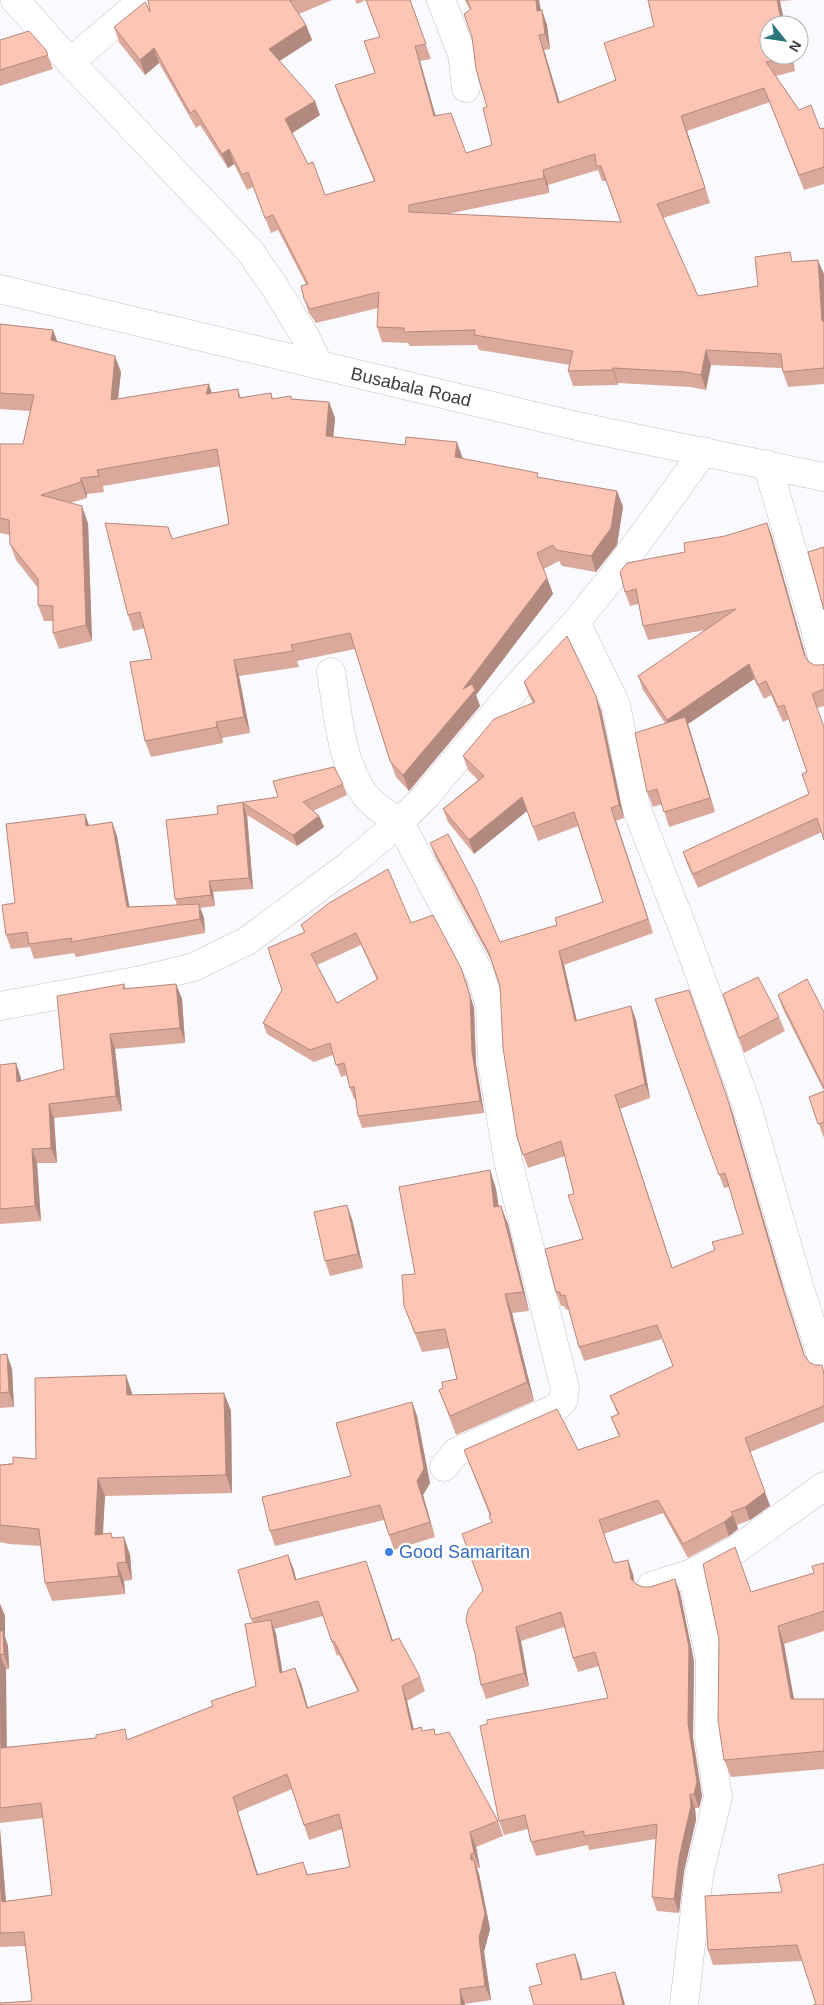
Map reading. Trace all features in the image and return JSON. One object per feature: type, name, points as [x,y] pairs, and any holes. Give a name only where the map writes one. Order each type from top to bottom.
[{"type":"street","points":[[15,0],[70,62],[250,252],[305,336],[319,365]]},
{"type":"street","points":[[70,62],[142,0]]},
{"type":"street","points":[[441,0],[462,54],[466,88]]},
{"type":"street","name":"Busabala Road","points":[[0,290],[581,427],[824,476]]},
{"type":"street","points":[[0,1006],[141,980],[194,967],[247,941],[348,866],[426,796],[514,690],[576,622],[614,575],[704,451]]},
{"type":"street","points":[[766,464],[824,664]]},
{"type":"street","points":[[576,622],[616,705],[636,807],[687,939],[747,1106],[824,1364]]},
{"type":"street","points":[[331,672],[349,764],[363,793],[383,813],[399,821],[480,974],[490,1005],[492,1063],[508,1161],[565,1388],[563,1401],[556,1408],[456,1452],[444,1467]]},
{"type":"street","points":[[651,1586],[692,1573],[737,1549],[824,1486]]},
{"type":"street","points":[[684,2005],[699,1875],[718,1797],[709,1738],[710,1658],[692,1573]]},
{"type":"building","points":[[148,0],[292,0],[290,1],[306,25],[269,49],[315,101],[285,119],[308,164],[313,162],[325,195],[375,181],[335,85],[375,73],[364,41],[380,37],[366,0],[410,0],[426,44],[415,46],[434,116],[451,113],[466,153],[492,145],[483,108],[487,107],[476,69],[472,37],[464,14],[471,9],[467,0],[536,0],[537,11],[542,10],[545,34],[539,35],[558,103],[616,80],[604,43],[654,26],[648,0],[777,0],[780,15],[759,15],[759,65],[768,65],[799,110],[811,105],[820,129],[824,128],[824,167],[799,175],[764,88],[681,116],[705,188],[657,204],[698,296],[758,286],[755,257],[790,252],[792,262],[818,260],[822,321],[824,321],[824,368],[783,372],[781,354],[706,350],[701,375],[685,372],[613,368],[613,370],[568,371],[573,351],[474,335],[475,330],[404,332],[404,328],[377,327],[379,292],[310,309],[304,299],[301,286],[308,284],[273,215],[265,218],[248,172],[242,175],[229,149],[222,154],[195,110],[190,113],[154,48],[140,60],[114,27],[145,2],[150,12]],"holes":[[[595,154],[596,166],[601,166],[621,222],[409,212],[409,205],[544,178],[543,170]]]},
{"type":"building","points":[[29,31],[46,50],[48,55],[0,70],[0,40]]},
{"type":"building","points":[[0,324],[53,330],[51,340],[115,356],[111,400],[209,384],[206,394],[238,389],[239,398],[271,393],[272,399],[291,396],[291,399],[329,402],[326,436],[405,445],[406,437],[457,442],[455,457],[538,473],[537,477],[617,491],[611,528],[591,556],[556,550],[553,545],[537,553],[547,578],[463,689],[472,684],[475,690],[403,775],[390,761],[350,633],[291,645],[293,651],[234,660],[244,717],[216,722],[217,727],[145,741],[130,662],[152,659],[140,612],[128,615],[105,523],[168,527],[172,539],[229,524],[217,449],[97,470],[99,476],[81,478],[81,482],[41,495],[82,506],[86,625],[53,633],[53,606],[38,605],[38,579],[10,544],[9,520],[0,518],[0,444],[23,444],[34,395],[0,393]]},
{"type":"building","points":[[767,523],[804,654],[808,661],[814,665],[824,664],[824,689],[812,694],[824,727],[824,840],[817,818],[693,874],[683,852],[809,794],[802,774],[807,772],[784,705],[778,707],[766,681],[758,685],[749,664],[667,720],[638,676],[736,609],[643,626],[636,589],[625,592],[620,572],[627,563],[685,552],[684,543],[725,536]]},
{"type":"building","points":[[824,547],[824,610],[808,552]]},
{"type":"building","points":[[567,636],[596,696],[619,805],[611,808],[648,919],[559,951],[575,1021],[631,1006],[645,1084],[615,1095],[672,1268],[715,1250],[712,1242],[743,1234],[725,1173],[719,1175],[655,999],[689,990],[727,1097],[780,1280],[804,1355],[809,1362],[815,1365],[822,1365],[824,1374],[824,1406],[745,1438],[765,1492],[745,1507],[731,1512],[733,1515],[724,1522],[683,1544],[658,1500],[599,1520],[614,1563],[628,1560],[631,1579],[636,1584],[650,1587],[675,1579],[689,1647],[688,1724],[697,1782],[694,1794],[690,1794],[691,1806],[679,1858],[674,1899],[652,1897],[657,1824],[584,1836],[584,1831],[531,1842],[525,1815],[499,1821],[480,1726],[487,1724],[487,1720],[608,1698],[595,1652],[573,1658],[561,1612],[516,1627],[524,1673],[481,1685],[466,1620],[468,1610],[483,1590],[462,1534],[492,1522],[489,1516],[491,1515],[464,1450],[557,1409],[578,1450],[620,1436],[611,1417],[619,1414],[610,1396],[673,1366],[657,1325],[579,1347],[565,1295],[561,1296],[560,1292],[556,1292],[545,1249],[583,1239],[568,1195],[574,1194],[561,1141],[523,1155],[517,1137],[503,1048],[500,986],[489,953],[430,843],[448,834],[476,887],[500,942],[557,925],[555,918],[603,902],[574,812],[533,827],[522,797],[469,840],[443,809],[484,776],[463,756],[494,719],[535,702],[524,682]]},
{"type":"building","points":[[685,717],[710,798],[664,812],[657,789],[647,792],[635,733]]},
{"type":"building","points":[[334,767],[343,784],[303,802],[319,816],[293,835],[243,803],[249,878],[209,881],[211,895],[175,899],[166,820],[218,814],[217,806],[278,797],[273,781]]},
{"type":"building","points":[[85,814],[86,826],[112,822],[127,907],[199,904],[200,919],[71,942],[72,938],[29,944],[27,932],[6,935],[2,905],[15,903],[6,824]]},
{"type":"building","points":[[388,869],[411,923],[433,915],[461,968],[470,996],[472,1052],[480,1101],[358,1116],[354,1086],[350,1088],[344,1063],[336,1065],[330,1043],[310,1050],[263,1023],[282,990],[268,948],[305,932],[301,925],[329,903]],"holes":[[[356,933],[378,979],[337,1003],[311,954]]]},
{"type":"building","points":[[758,977],[779,1017],[739,1038],[723,994]]},
{"type":"building","points":[[807,979],[824,1012],[824,1088],[778,995]]},
{"type":"building","points":[[124,984],[123,989],[176,984],[180,1028],[110,1034],[116,1096],[49,1104],[51,1148],[32,1149],[35,1206],[0,1209],[0,1065],[16,1063],[17,1082],[64,1069],[57,996]]},
{"type":"building","points":[[824,1091],[824,1122],[818,1124],[809,1097]]},
{"type":"building","points":[[490,1170],[494,1207],[501,1206],[523,1292],[505,1294],[527,1382],[450,1416],[439,1390],[443,1388],[442,1382],[457,1379],[445,1329],[415,1333],[404,1306],[402,1275],[415,1274],[399,1187]]},
{"type":"building","points":[[347,1205],[358,1254],[325,1261],[314,1212]]},
{"type":"building","points":[[7,1354],[9,1392],[0,1393],[0,1355]]},
{"type":"building","points":[[126,1375],[127,1395],[224,1393],[226,1475],[98,1478],[95,1535],[111,1533],[112,1538],[124,1537],[126,1562],[117,1563],[119,1576],[45,1583],[39,1529],[0,1525],[0,1465],[13,1464],[13,1457],[36,1459],[35,1378]]},
{"type":"building","points":[[412,1402],[424,1469],[417,1481],[430,1522],[389,1535],[380,1505],[270,1531],[262,1497],[351,1476],[336,1423]]},
{"type":"building","points":[[735,1547],[751,1592],[814,1573],[812,1566],[824,1563],[824,1611],[778,1626],[791,1699],[824,1699],[824,1751],[724,1760],[718,1720],[719,1639],[703,1564]]},
{"type":"building","points":[[288,1555],[295,1580],[366,1561],[392,1641],[399,1638],[420,1677],[402,1686],[412,1730],[421,1727],[422,1731],[434,1729],[435,1735],[449,1732],[498,1821],[470,1832],[474,1853],[471,1854],[471,1860],[474,1860],[485,1914],[479,1938],[485,1986],[460,1989],[461,2005],[0,2005],[0,2003],[32,2001],[24,1932],[0,1933],[0,1882],[2,1902],[52,1895],[41,1803],[0,1808],[0,1655],[1,1748],[96,1738],[96,1735],[125,1729],[127,1740],[213,1706],[211,1701],[256,1686],[245,1624],[271,1620],[280,1673],[295,1668],[307,1708],[359,1691],[334,1641],[332,1642],[318,1601],[251,1619],[238,1570]],"holes":[[[287,1774],[304,1825],[339,1814],[350,1867],[307,1875],[303,1862],[257,1875],[233,1797]]]},
{"type":"building","points":[[0,1631],[3,1631],[4,1654],[0,1655]]},
{"type":"building","points":[[824,1864],[824,2005],[813,2005],[816,2004],[797,1945],[708,1950],[705,1896],[782,1892],[778,1875]]},
{"type":"building","points":[[575,1954],[581,1980],[615,1972],[623,2005],[534,2005],[529,1987],[542,1984],[536,1964]]},
{"type":"place","name":"Good Samaritan","points":[[389,1552]]}]
